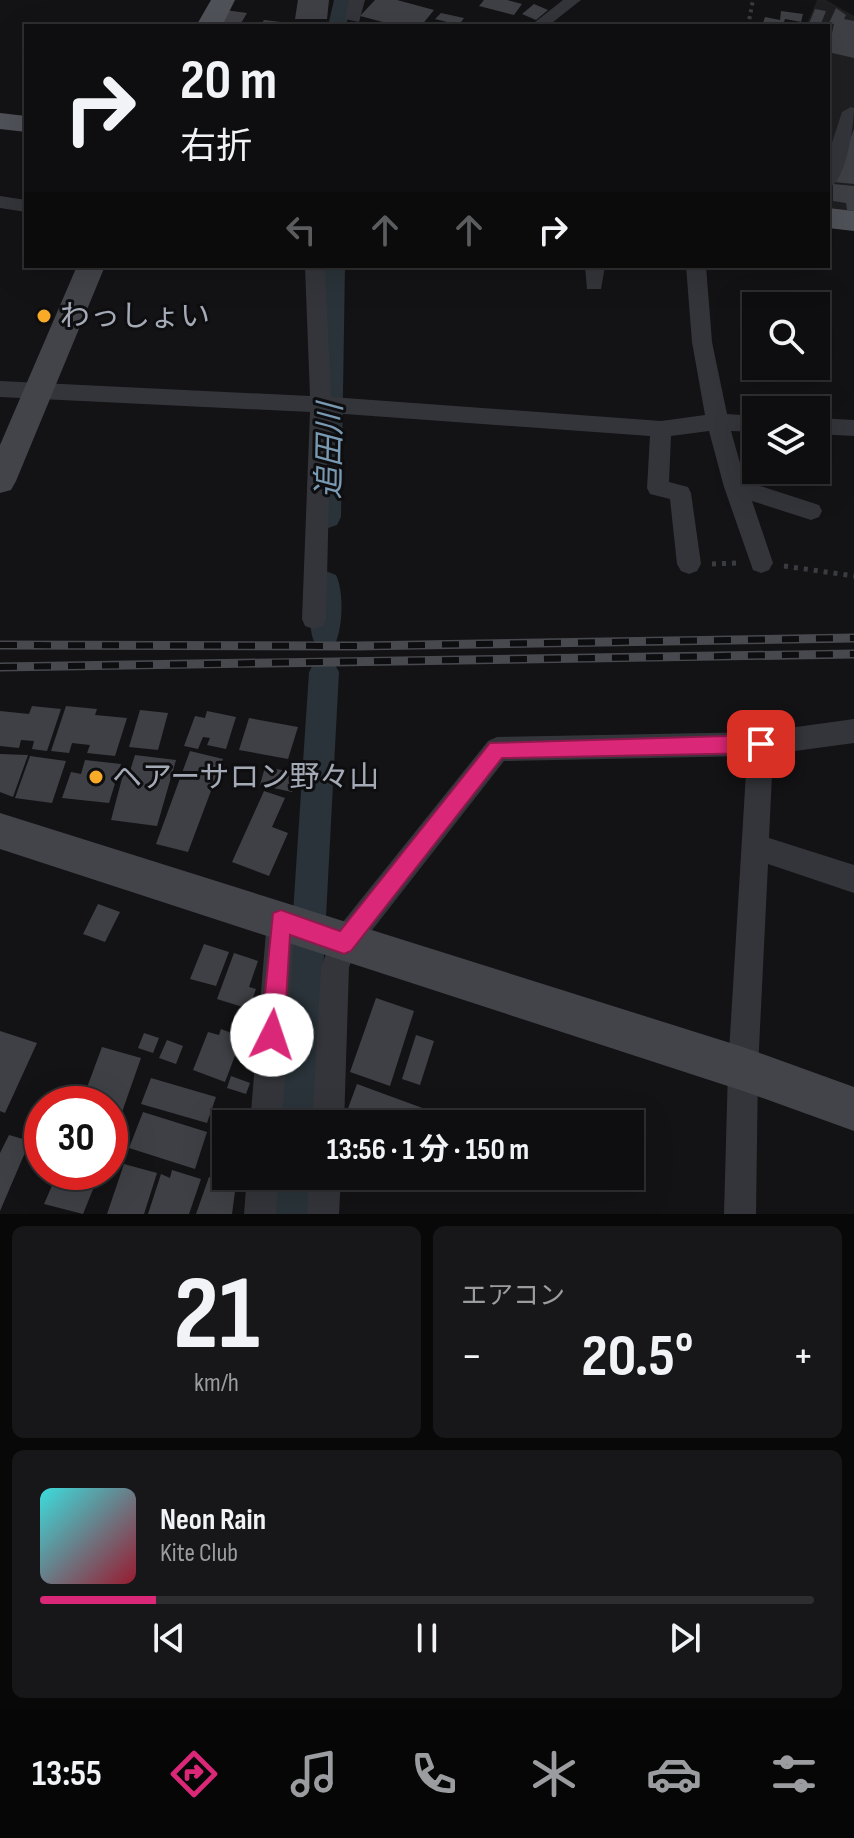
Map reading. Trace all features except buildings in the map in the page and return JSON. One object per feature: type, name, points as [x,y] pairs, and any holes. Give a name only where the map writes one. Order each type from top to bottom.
[{"type":"main road","points":[[210,24],[223,0]]},
{"type":"main road","points":[[830,218],[854,221]]},
{"type":"street","points":[[353,19],[357,0]]},
{"type":"street","points":[[541,24],[573,0]]},
{"type":"street","points":[[830,176],[851,112]]},
{"type":"street","points":[[0,202],[24,206]]},
{"type":"street","points":[[0,481],[90,268]]},
{"type":"street","points":[[314,619],[330,405],[315,268]]},
{"type":"street","points":[[696,268],[697,323],[717,422],[761,563]]},
{"type":"street","points":[[0,389],[330,405],[661,429],[717,422],[742,423]]},
{"type":"street","points":[[830,427],[854,428]]},
{"type":"street","points":[[661,429],[658,488],[680,493],[689,564]]},
{"type":"street","points":[[735,487],[811,511]]},
{"type":"street","points":[[329,1110],[335,967],[344,943],[497,749],[761,744],[854,731]]},
{"type":"street","points":[[740,1214],[743,1069],[761,744]]},
{"type":"street","points":[[0,831],[743,1069],[854,1109]]},
{"type":"street","points":[[756,847],[854,879]]},
{"type":"street","points":[[267,1110],[281,920]]},
{"type":"street","points":[[260,1214],[262,1190]]},
{"type":"street","points":[[323,1214],[324,1190]]},
{"type":"path","points":[[748,24],[753,0]]},
{"type":"shaded area","points":[[817,0],[826,0],[854,16],[854,212],[830,209],[830,24],[807,24]]},
{"type":"waterway","name":"追田川","points":[[337,24],[343,0]]},
{"type":"waterway","name":"追田川","points":[[328,517],[334,268]]},
{"type":"waterway","name":"追田川","points":[[325,635],[326,583]]},
{"type":"waterway","name":"追田川","points":[[298,1110],[324,672]]},
{"type":"waterway","name":"追田川","points":[[291,1214],[292,1190]]},
{"type":"railway","points":[[0,645],[356,646],[854,638]]},
{"type":"railway","points":[[0,667],[854,654]]},
{"type":"place","name":"わっしょい","points":[[44,316]]},
{"type":"place","name":"ヘアーサロン野々山","points":[[96,777]]},
{"type":"route","points":[[272,1035],[281,920],[344,943],[497,749],[761,744]]}]
